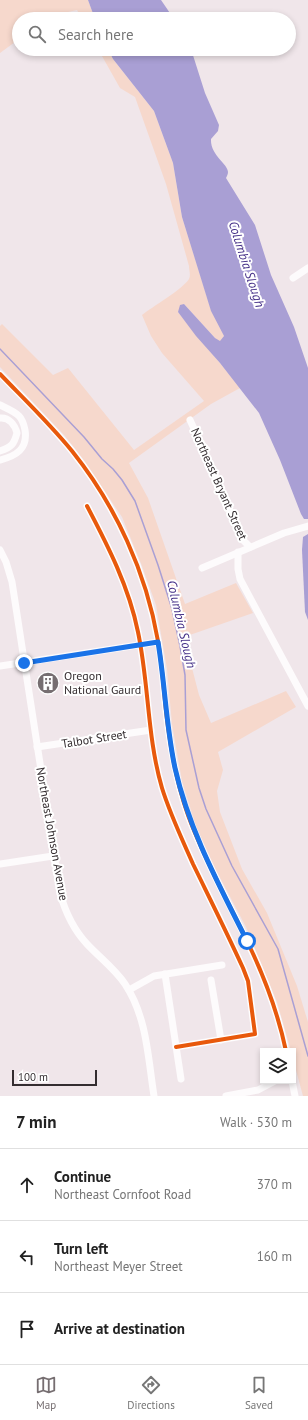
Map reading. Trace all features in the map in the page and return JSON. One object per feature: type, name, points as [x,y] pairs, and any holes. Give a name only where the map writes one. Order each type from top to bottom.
[{"type":"street","points":[[293,278],[308,268]]},
{"type":"street","points":[[0,374],[66,444],[84,468],[107,503],[140,572],[151,607],[158,642],[170,741],[185,806],[205,856],[254,956],[276,1013],[285,1048]]},
{"type":"street","points":[[0,405],[20,417],[24,424],[25,440],[18,452],[11,457],[0,460]]},
{"type":"street","points":[[0,451],[7,449],[13,444],[17,433],[13,423],[1,417]]},
{"type":"street","name":"Northeast Bryant Street","points":[[190,420],[242,539],[250,547]]},
{"type":"street","points":[[87,506],[109,546],[122,576],[138,630],[151,730],[163,789],[181,837],[248,981],[255,1034],[176,1047]]},
{"type":"street","points":[[202,568],[284,533],[308,526]]},
{"type":"street","name":"Northeast Johnson Avenue","points":[[0,550],[6,562],[12,582],[60,893],[70,920],[86,942],[112,969],[129,990],[142,1020],[154,1096]]},
{"type":"street","name":"Northeast Bryant Street","points":[[238,552],[238,570],[240,579],[308,706]]},
{"type":"street","points":[[0,666],[158,642]]},
{"type":"street","name":"Talbot Street","points":[[37,748],[151,730]]},
{"type":"street","points":[[0,864],[54,856]]},
{"type":"street","points":[[129,990],[149,978],[222,965]]},
{"type":"street","points":[[165,974],[181,1079]]},
{"type":"street","points":[[211,980],[221,1040]]},
{"type":"street","points":[[226,1096],[258,1090],[269,1084]]},
{"type":"street","points":[[293,1084],[295,1096]]},
{"type":"shaded area","points":[[0,0],[88,0],[92,12],[78,12],[77,10],[68,12],[12,12],[12,44],[0,53]]},
{"type":"shaded area","points":[[102,56],[112,56],[154,111],[173,163],[182,217],[211,310],[224,336],[220,342],[184,304],[178,312],[240,388],[211,404],[129,463],[148,498],[185,604],[236,583],[253,613],[184,637],[199,695],[211,723],[286,691],[296,707],[218,752],[223,770],[217,791],[220,812],[242,869],[267,913],[297,986],[308,1022],[308,1096],[303,1096],[296,1070],[296,1048],[290,1048],[277,1002],[246,927],[216,870],[196,826],[182,781],[172,724],[167,669],[156,605],[122,517],[83,459],[65,436],[0,367],[0,326],[2,324],[53,375],[68,368],[134,450],[204,401],[162,353],[151,336],[142,315],[186,283],[190,277],[190,274],[166,184],[135,97],[120,88]]},
{"type":"water","points":[[88,0],[161,0],[169,12],[92,12]]},
{"type":"water","points":[[112,56],[193,56],[205,93],[219,125],[218,131],[211,139],[211,145],[227,169],[228,173],[226,178],[255,225],[271,275],[294,327],[308,368],[308,519],[304,519],[301,514],[280,460],[259,413],[178,312],[180,305],[184,304],[215,338],[220,341],[224,336],[211,311],[182,217],[173,163],[154,111]]},
{"type":"water","points":[[308,534],[308,620],[305,612],[302,550],[303,537]]},
{"type":"waterway","name":"Columbia Slough","points":[[0,349],[113,469],[135,501],[172,609],[185,675],[186,730],[199,788],[206,809],[232,866],[278,949],[308,1056]]},
{"type":"cycle path","points":[[0,374],[64,441],[88,472],[102,494],[127,541],[146,590],[153,615],[160,652],[171,749],[184,804],[201,847],[259,968],[275,1009],[285,1048]]},
{"type":"cycle path","points":[[87,506],[117,567],[134,615],[142,652],[153,749],[165,798],[193,864],[248,981],[255,1034],[176,1047]]},
{"type":"place","name":"Oregon National Gaurd","points":[[48,683]]},
{"type":"route","points":[[24,663],[158,642],[166,717],[172,754],[182,794],[194,831],[205,856],[247,941]]}]
